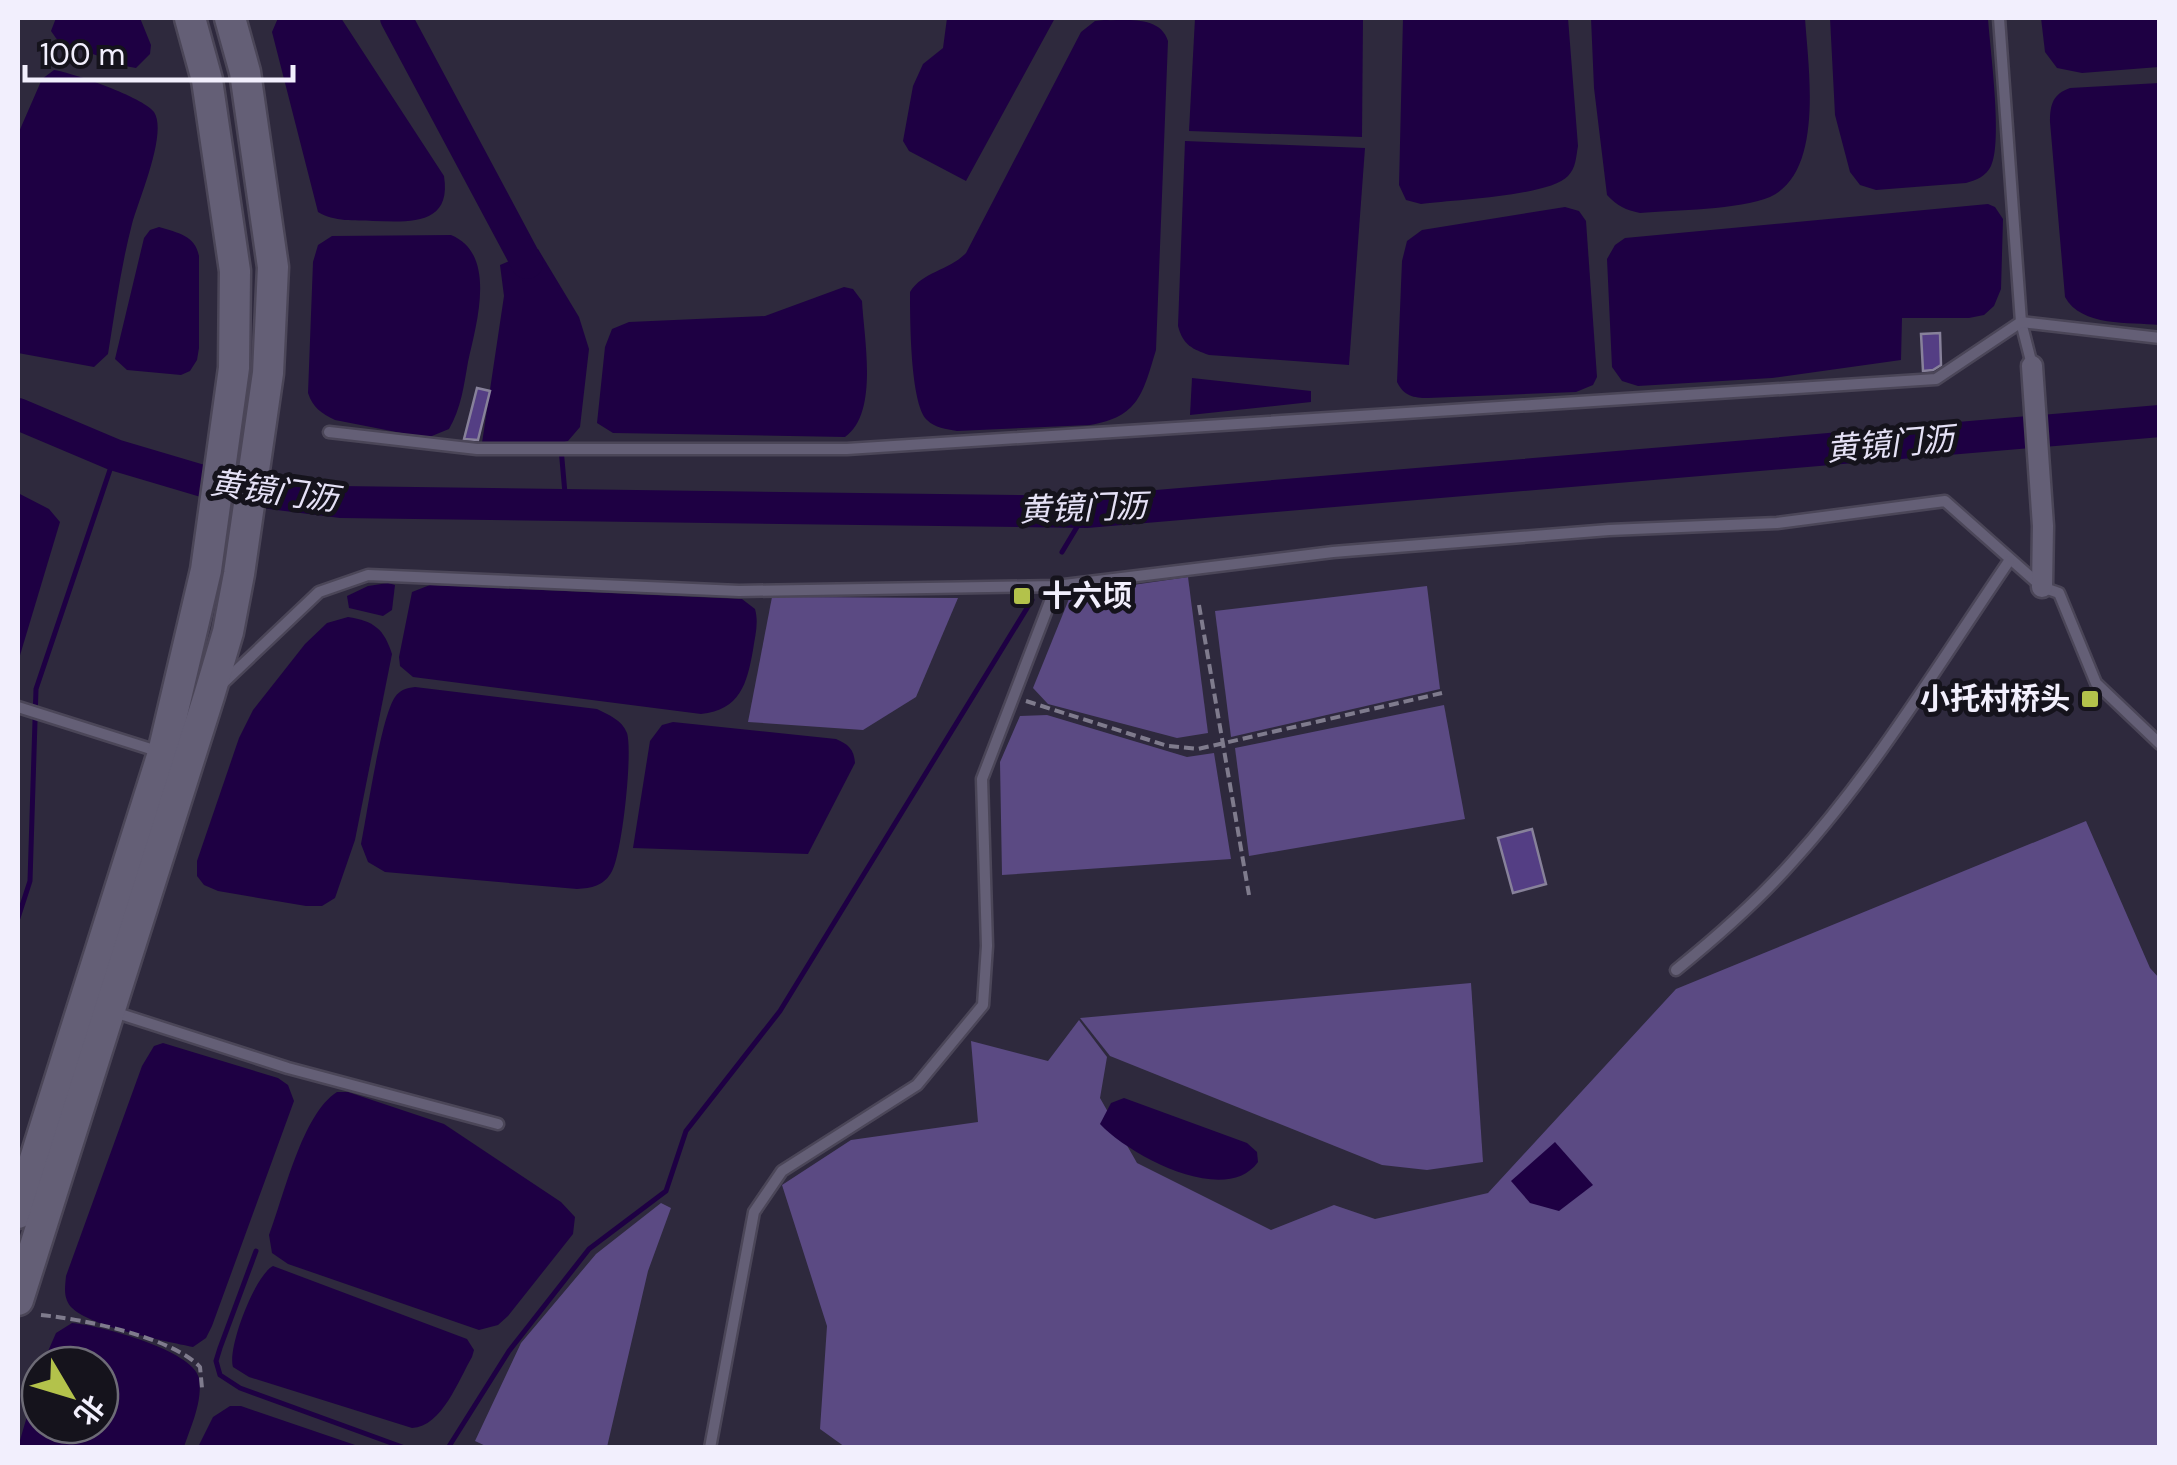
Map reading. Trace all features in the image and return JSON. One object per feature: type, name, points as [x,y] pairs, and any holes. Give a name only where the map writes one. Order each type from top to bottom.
[{"type":"main road","points":[[29,1308],[177,736],[193,626],[206,570],[234,368],[235,271],[207,80],[190,18]]},
{"type":"main road","points":[[18,1213],[177,736],[209,696],[228,632],[268,373],[273,268],[245,72],[230,18]]},
{"type":"street","points":[[2032,366],[2042,587]]},
{"type":"lane","points":[[2000,18],[2021,322],[2032,366]]},
{"type":"lane","points":[[329,432],[477,449],[847,449],[1936,379],[2021,322],[2160,338]]},
{"type":"lane","points":[[209,696],[319,592],[368,575],[739,590],[1056,586],[1333,552],[1609,530],[1777,522],[1944,502],[2042,587],[2059,593],[2096,683],[2160,744]]},
{"type":"lane","points":[[1676,970],[1732,924],[1797,857],[1871,764],[2009,560]]},
{"type":"lane","points":[[710,1448],[754,1212],[782,1171],[917,1084],[983,1005],[988,946],[982,779],[1056,586]]},
{"type":"lane","points":[[18,708],[177,736]]},
{"type":"lane","points":[[108,1010],[288,1068],[498,1124]]},
{"type":"path","points":[[1198,605],[1249,895]]},
{"type":"path","points":[[1020,699],[1168,746],[1198,750],[1442,693]]},
{"type":"path","points":[[29,1308],[78,1318],[174,1348],[200,1366],[202,1388]]},
{"type":"shaded area","points":[[56,18],[140,18],[151,45],[150,54],[136,68],[58,41],[51,31]]},
{"type":"shaded area","points":[[278,18],[341,18],[444,176],[445,192],[435,212],[425,218],[387,221],[338,219],[318,212],[272,32]]},
{"type":"shaded area","points":[[947,18],[1055,18],[966,181],[909,151],[903,141],[913,86],[923,64],[943,48]]},
{"type":"shaded area","points":[[1195,18],[1363,18],[1362,137],[1189,131]]},
{"type":"shaded area","points":[[1403,18],[1568,18],[1578,146],[1568,176],[1542,188],[1499,196],[1421,204],[1406,200],[1399,185]]},
{"type":"shaded area","points":[[1591,18],[1805,18],[1809,116],[1799,165],[1787,184],[1770,197],[1724,207],[1640,213],[1614,202],[1607,195],[1594,88]]},
{"type":"shaded area","points":[[1830,18],[1988,18],[1996,137],[1987,172],[1966,183],[1876,190],[1860,185],[1850,172],[1835,115]]},
{"type":"shaded area","points":[[2041,18],[2159,18],[2159,67],[2082,73],[2057,68],[2045,52]]},
{"type":"shaded area","points":[[1095,21],[1150,23],[1168,41],[1156,350],[1147,379],[1129,409],[1090,425],[957,431],[937,426],[927,420],[917,397],[910,292],[966,253],[1081,32]]},
{"type":"shaded area","points":[[54,70],[123,93],[147,106],[157,122],[155,151],[132,224],[108,354],[94,367],[18,353],[18,134],[42,79]]},
{"type":"shaded area","points":[[2159,83],[2159,325],[2094,318],[2072,307],[2065,297],[2050,122],[2052,105],[2060,93],[2070,88]]},
{"type":"shaded area","points":[[1185,141],[1365,148],[1349,365],[1209,355],[1186,342],[1178,326]]},
{"type":"shaded area","points":[[1988,204],[2003,219],[2001,289],[1994,306],[1984,315],[1969,318],[1902,318],[1901,360],[1772,378],[1638,386],[1622,381],[1612,367],[1607,259],[1615,245],[1625,238]]},
{"type":"shaded area","points":[[1565,207],[1579,211],[1586,221],[1597,377],[1593,385],[1576,392],[1428,398],[1406,393],[1397,382],[1402,261],[1407,241],[1422,230]]},
{"type":"shaded area","points":[[159,227],[190,239],[199,256],[199,348],[190,371],[181,375],[127,370],[115,359],[144,238]]},
{"type":"shaded area","points":[[451,235],[466,244],[475,258],[480,292],[462,397],[449,429],[427,438],[335,420],[322,412],[308,393],[313,262],[318,245],[332,236]]},
{"type":"shaded area","points":[[538,249],[579,317],[589,349],[580,427],[568,441],[553,445],[482,443],[504,296],[500,265]]},
{"type":"shaded area","points":[[844,287],[853,289],[862,301],[867,374],[862,411],[856,426],[845,437],[613,433],[597,423],[605,347],[612,329],[629,322],[765,316]]},
{"type":"shaded area","points":[[1192,378],[1311,391],[1311,402],[1190,415]]},
{"type":"shaded area","points":[[18,493],[49,509],[60,522],[18,662]]},
{"type":"shaded area","points":[[1188,577],[1208,733],[1177,738],[1048,704],[1033,688],[1071,594]]},
{"type":"shaded area","points":[[395,585],[392,610],[383,616],[349,608],[347,596],[368,586]]},
{"type":"shaded area","points":[[430,585],[742,599],[755,609],[757,619],[748,674],[733,701],[701,714],[413,677],[400,666],[399,657],[412,592]]},
{"type":"shaded area","points":[[1427,586],[1440,689],[1231,737],[1215,611]]},
{"type":"shaded area","points":[[772,597],[958,598],[916,697],[863,730],[748,722]]},
{"type":"shaded area","points":[[348,617],[377,628],[392,654],[355,840],[335,898],[322,906],[306,906],[218,891],[204,885],[197,876],[197,861],[239,738],[253,710],[305,644],[327,623]]},
{"type":"shaded area","points":[[415,687],[597,709],[622,725],[627,733],[629,761],[625,804],[615,863],[604,881],[577,889],[385,872],[368,862],[361,844],[385,724],[397,695]]},
{"type":"shaded area","points":[[1444,705],[1465,819],[1249,856],[1235,748]]},
{"type":"shaded area","points":[[1047,715],[1187,757],[1214,753],[1231,859],[1002,875],[1000,762],[1020,716]]},
{"type":"shaded area","points":[[673,722],[836,739],[850,748],[855,763],[808,854],[633,848],[650,741],[662,725]]},
{"type":"shaded area","points":[[2086,821],[2150,968],[2159,978],[2159,1447],[845,1447],[820,1429],[827,1326],[782,1185],[851,1140],[978,1122],[971,1041],[1048,1061],[1079,1020],[1107,1057],[1100,1098],[1137,1163],[1271,1230],[1334,1205],[1375,1219],[1488,1193],[1676,989]]},
{"type":"shaded area","points":[[1471,983],[1483,1162],[1427,1170],[1382,1165],[1110,1056],[1080,1018]]},
{"type":"shaded area","points":[[163,1043],[278,1078],[288,1085],[294,1101],[212,1326],[206,1338],[193,1347],[94,1321],[71,1307],[65,1292],[66,1276],[142,1066],[154,1046]]},
{"type":"shaded area","points":[[337,1092],[348,1092],[444,1124],[561,1202],[575,1217],[573,1234],[498,1325],[479,1330],[288,1264],[272,1253],[269,1235],[304,1137],[325,1103]]},
{"type":"shaded area","points":[[1124,1098],[1247,1143],[1257,1152],[1258,1162],[1243,1175],[1224,1180],[1178,1172],[1155,1162],[1100,1124],[1111,1103]]},
{"type":"shaded area","points":[[1555,1142],[1593,1185],[1559,1211],[1530,1203],[1511,1181]]},
{"type":"shaded area","points":[[661,1203],[671,1208],[648,1271],[607,1447],[490,1448],[475,1441],[521,1343],[596,1254]]},
{"type":"shaded area","points":[[273,1266],[467,1339],[474,1350],[472,1357],[441,1411],[423,1426],[412,1428],[249,1377],[233,1367],[234,1344],[244,1313],[258,1283]]},
{"type":"shaded area","points":[[72,1323],[102,1328],[163,1349],[193,1368],[199,1378],[199,1396],[184,1447],[18,1447],[20,1440],[20,1445],[120,1445],[120,1345],[51,1345],[56,1333]]},
{"type":"shaded area","points":[[230,1406],[241,1406],[361,1447],[198,1447],[213,1417]]},
{"type":"building","points":[[1940,333],[1941,365],[1923,371],[1921,334]]},
{"type":"building","points":[[477,388],[490,391],[478,440],[464,439]]},
{"type":"building","points":[[1532,829],[1546,884],[1513,893],[1498,838]]},
{"type":"waterway","points":[[396,18],[527,263]]},
{"type":"waterway","name":"黄镜门沥","points":[[18,414],[115,455],[223,487],[340,502],[1086,512],[2160,421]]},
{"type":"waterway","points":[[561,448],[566,505]]},
{"type":"waterway","points":[[18,918],[30,881],[36,689],[115,455]]},
{"type":"waterway","points":[[1062,552],[1086,512]]},
{"type":"waterway","points":[[448,1448],[509,1351],[589,1249],[666,1191],[686,1131],[780,1011],[1032,600]]},
{"type":"waterway","points":[[256,1251],[216,1361],[220,1375],[240,1388],[405,1448]]},
{"type":"place","name":"十六顷","points":[[1022,596]]},
{"type":"place","name":"小托村桥头","points":[[2090,699]]}]
